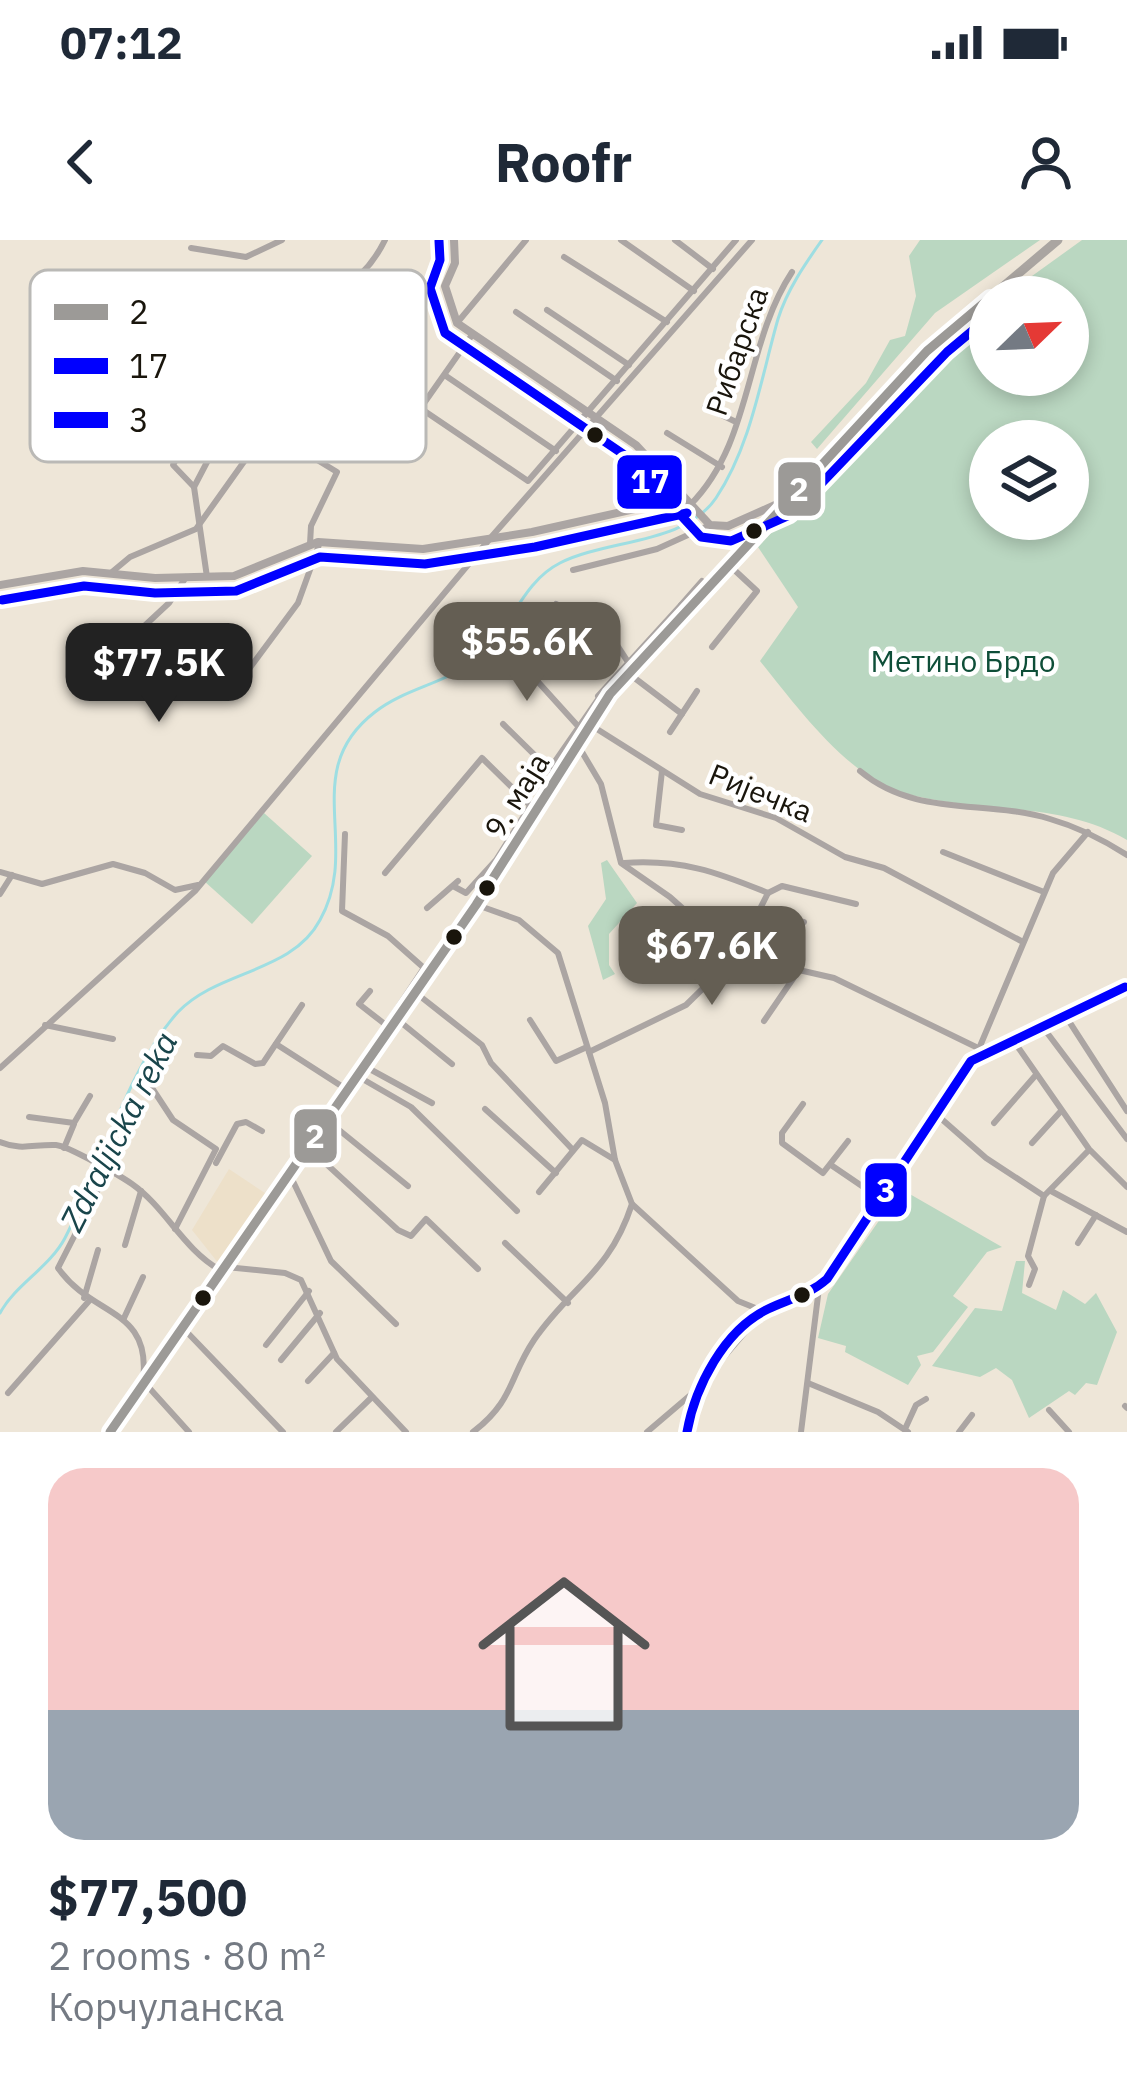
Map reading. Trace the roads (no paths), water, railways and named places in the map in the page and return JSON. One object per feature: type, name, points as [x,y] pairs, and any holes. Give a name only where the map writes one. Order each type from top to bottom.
[{"type":"main road","name":"9. маја","points":[[110,1432],[476,905],[552,773],[576,745],[583,725],[604,695],[684,604],[944,334],[1058,240]]},
{"type":"street","points":[[191,248],[246,257],[282,240]]},
{"type":"street","points":[[364,270],[385,240]]},
{"type":"street","points":[[454,240],[455,263],[445,286],[457,323],[636,445],[706,522],[728,526],[784,501]]},
{"type":"street","points":[[457,323],[526,240]]},
{"type":"street","points":[[621,240],[694,291]]},
{"type":"street","points":[[675,240],[713,269]]},
{"type":"street","points":[[717,240],[728,252]]},
{"type":"street","points":[[426,412],[528,482],[593,416],[736,240]]},
{"type":"street","points":[[0,1068],[198,885],[593,416],[752,240]]},
{"type":"street","points":[[564,257],[667,322]]},
{"type":"street","name":"Рибарска","points":[[688,504],[722,467],[776,296],[792,272]]},
{"type":"street","points":[[548,310],[630,365]]},
{"type":"street","points":[[516,312],[617,381]]},
{"type":"street","points":[[426,406],[472,335]]},
{"type":"street","points":[[446,376],[556,451]]},
{"type":"street","points":[[705,407],[735,422]]},
{"type":"street","points":[[667,433],[722,467]]},
{"type":"street","points":[[175,462],[194,488]]},
{"type":"street","points":[[207,462],[194,488],[196,529],[207,577]]},
{"type":"street","points":[[110,575],[130,557],[196,529],[244,462]]},
{"type":"street","points":[[151,690],[156,703],[163,704],[198,677],[226,678],[253,666],[298,603],[315,543],[311,526],[338,472],[321,462]]},
{"type":"street","points":[[668,501],[674,486]]},
{"type":"street","points":[[0,585],[83,572],[207,577],[252,571],[315,543],[424,549],[532,532],[668,501],[688,504]]},
{"type":"street","points":[[572,570],[657,549],[706,522]]},
{"type":"street","points":[[712,647],[757,591],[727,563]]},
{"type":"street","points":[[111,657],[169,603],[187,576]]},
{"type":"street","points":[[684,604],[702,581]]},
{"type":"street","points":[[556,604],[607,630],[628,667],[682,714]]},
{"type":"street","name":"Ријечка","points":[[512,652],[583,725],[700,794],[768,814],[1023,942]]},
{"type":"street","points":[[167,676],[183,685]]},
{"type":"street","points":[[670,732],[698,691]]},
{"type":"street","points":[[502,724],[552,773],[583,725]]},
{"type":"street","points":[[576,745],[598,776],[622,863],[737,955],[834,977],[977,1048]]},
{"type":"street","points":[[385,873],[482,758],[532,808],[466,893],[456,884],[427,908]]},
{"type":"street","points":[[662,771],[656,826],[682,830]]},
{"type":"street","points":[[860,771],[900,796],[1049,818],[1088,832],[1127,855]]},
{"type":"street","points":[[801,1432],[819,1288],[974,1058],[1056,868],[1088,832]]},
{"type":"street","points":[[345,834],[342,911],[388,936],[424,968]]},
{"type":"street","points":[[944,852],[1044,892]]},
{"type":"street","points":[[622,863],[699,864],[715,877],[768,893]]},
{"type":"street","points":[[0,872],[21,881],[48,883],[113,865],[145,872],[175,890],[198,885]]},
{"type":"street","points":[[0,895],[12,874]]},
{"type":"street","points":[[530,1020],[556,1061],[588,1050],[671,1016],[737,955],[768,893],[782,886],[856,904]]},
{"type":"street","points":[[476,905],[519,920],[553,945],[632,1204],[738,1300],[763,1311]]},
{"type":"street","points":[[758,914],[804,922]]},
{"type":"street","points":[[669,936],[695,918]]},
{"type":"street","points":[[276,1195],[276,1183],[392,1024],[424,968],[440,956]]},
{"type":"street","points":[[764,1021],[799,970]]},
{"type":"street","points":[[974,1058],[1126,988]]},
{"type":"street","points":[[370,991],[359,1004],[452,1064]]},
{"type":"street","points":[[416,992],[482,1045],[491,1063],[573,1150]]},
{"type":"street","points":[[197,1054],[211,1056],[223,1046],[257,1064],[302,1005]]},
{"type":"street","points":[[1065,1015],[1127,1111]]},
{"type":"street","points":[[45,1025],[112,1039]]},
{"type":"street","points":[[1042,1026],[1127,1139]]},
{"type":"street","points":[[1013,1040],[1089,1149],[1127,1187]]},
{"type":"street","points":[[276,1044],[346,1089]]},
{"type":"street","points":[[362,1072],[432,1103]]},
{"type":"street","points":[[362,1072],[411,1107],[517,1211]]},
{"type":"street","points":[[994,1123],[1035,1076]]},
{"type":"street","points":[[152,1088],[173,1120],[215,1147],[212,1163]]},
{"type":"street","points":[[64,1148],[90,1096]]},
{"type":"street","points":[[803,1104],[780,1141],[820,1172],[848,1142]]},
{"type":"street","points":[[485,1108],[556,1173]]},
{"type":"street","points":[[1032,1143],[1061,1111]]},
{"type":"street","points":[[936,1114],[986,1158],[1127,1232]]},
{"type":"street","points":[[29,1117],[74,1123]]},
{"type":"street","points":[[328,1121],[408,1186]]},
{"type":"street","points":[[175,1229],[240,1123],[262,1131]]},
{"type":"street","points":[[539,1192],[580,1141],[615,1160]]},
{"type":"street","points":[[0,1142],[26,1150],[64,1148],[105,1169],[141,1191],[199,1257],[225,1270],[298,1278],[320,1313],[334,1353],[406,1432]]},
{"type":"street","points":[[309,1148],[408,1236],[426,1219],[478,1269]]},
{"type":"street","points":[[1029,1285],[1035,1269],[1028,1256],[1048,1193],[1089,1149]]},
{"type":"street","points":[[831,1165],[881,1199]]},
{"type":"street","points":[[105,1169],[59,1260],[59,1272],[86,1300],[124,1318],[145,1348],[145,1383],[188,1432]]},
{"type":"street","points":[[290,1175],[331,1261],[396,1324]]},
{"type":"street","points":[[125,1245],[141,1191]]},
{"type":"street","points":[[473,1432],[505,1403],[527,1352],[611,1256],[632,1204]]},
{"type":"street","points":[[1078,1243],[1096,1215]]},
{"type":"street","points":[[506,1243],[568,1303]]},
{"type":"street","points":[[8,1393],[86,1300],[98,1250]]},
{"type":"street","points":[[124,1318],[143,1277]]},
{"type":"street","points":[[647,1432],[694,1392],[763,1311],[819,1288]]},
{"type":"street","points":[[266,1345],[308,1291]]},
{"type":"street","points":[[281,1360],[320,1313]]},
{"type":"street","points":[[183,1328],[283,1432]]},
{"type":"street","points":[[308,1381],[334,1353]]},
{"type":"street","points":[[808,1383],[878,1412],[906,1431],[918,1403],[926,1399]]},
{"type":"street","points":[[688,1432],[694,1392]]},
{"type":"street","points":[[336,1432],[371,1398]]},
{"type":"street","points":[[1049,1410],[1069,1432]]},
{"type":"street","points":[[959,1432],[972,1415]]},
{"type":"waterway","name":"Zdraljicka reka","points":[[0,1313],[65,1238],[144,1061],[178,1012],[213,987],[292,951],[320,920],[335,864],[335,784],[352,735],[388,703],[472,662],[537,581],[560,563],[685,525],[716,498],[747,434],[782,308],[822,240]]},
{"type":"park label","name":"Метино Брдо","points":[[963,660]]}]
